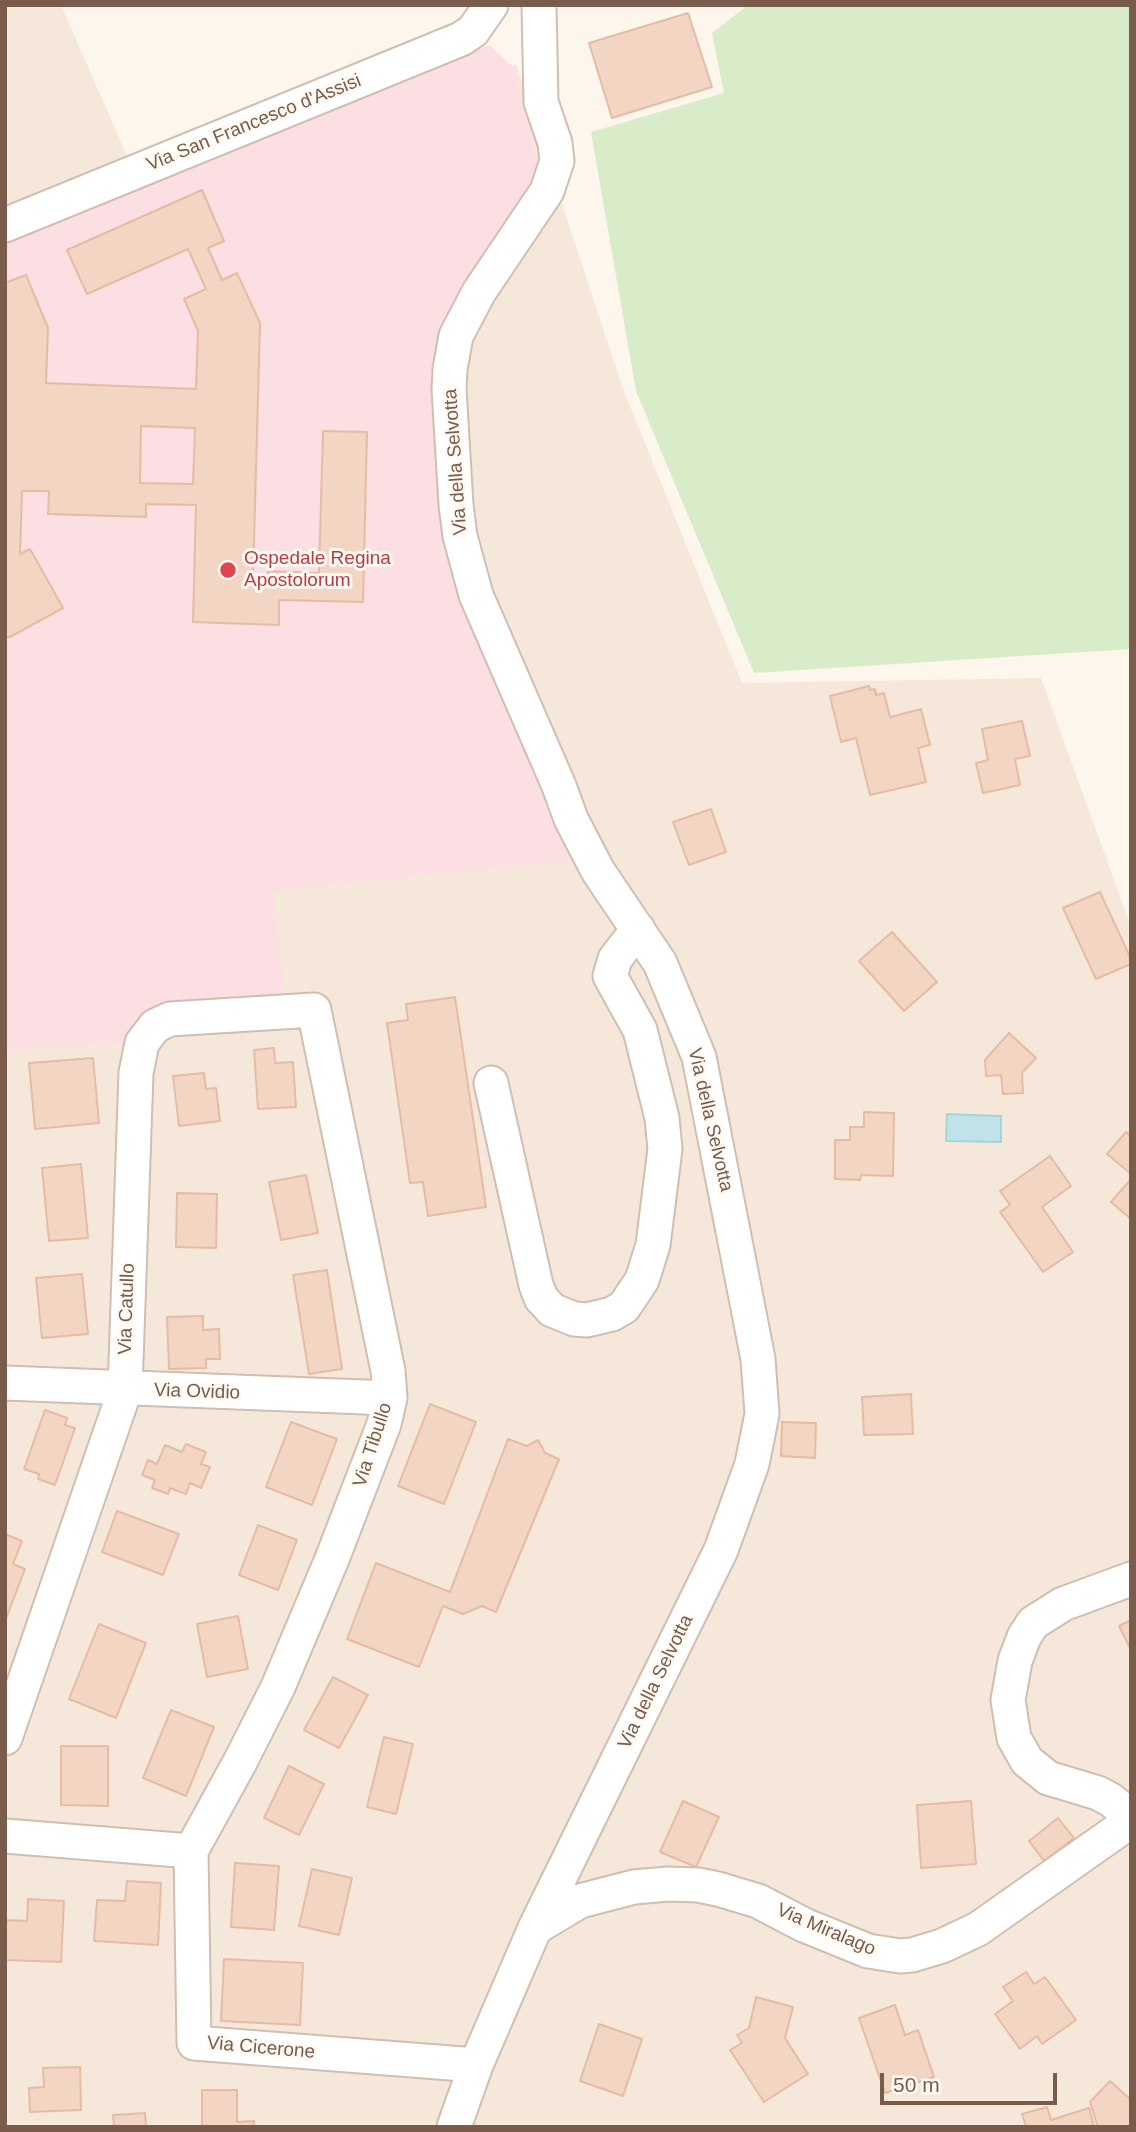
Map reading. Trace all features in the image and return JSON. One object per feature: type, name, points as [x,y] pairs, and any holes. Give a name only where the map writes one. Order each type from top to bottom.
[{"type":"street","name":"Via San Francesco d'Assisi","points":[[5,225],[461,39],[477,25],[491,5]]},
{"type":"street","name":"Via della Selvotta","points":[[454,2127],[476,2065],[535,1928],[721,1550],[752,1464],[762,1414],[758,1359],[705,1076],[660,963],[598,871],[570,819],[559,786],[475,595],[464,555],[456,505],[449,388],[456,337],[479,292],[547,191],[557,161],[555,143],[540,97],[539,5]]},
{"type":"street","points":[[491,1083],[541,1298],[552,1310],[574,1319],[587,1320],[612,1314],[624,1307],[635,1294],[650,1257],[665,1149],[662,1118],[640,1030],[610,976],[615,959],[638,929]]},
{"type":"street","name":"Via Catullo","points":[[5,1738],[125,1390],[136,1073],[142,1043],[155,1026],[170,1019],[314,1010]]},
{"type":"street","name":"Via Tibullo","points":[[191,1851],[278,1687],[332,1559],[384,1424],[390,1398],[388,1371],[314,1010]]},
{"type":"street","name":"Via Ovidio","points":[[5,1383],[125,1390],[390,1398]]},
{"type":"street","points":[[1131,1579],[1063,1604],[1033,1623],[1024,1637],[1015,1661],[1008,1700],[1014,1738],[1027,1761],[1048,1777],[1086,1787],[1104,1796],[1131,1819]]},
{"type":"street","name":"Via Miralago","points":[[535,1928],[580,1901],[634,1887],[698,1885],[758,1901],[868,1951],[912,1955],[942,1946],[978,1929],[1131,1819]]},
{"type":"street","points":[[5,1836],[191,1851]]},
{"type":"street","name":"Via Cicerone","points":[[191,1851],[194,2043],[476,2065]]},
{"type":"shaded area","points":[[5,5],[61,5],[144,195],[516,64],[623,389],[742,683],[1041,678],[1131,927],[1131,2127],[5,2127]]},
{"type":"shaded area","name":"Ospedale Regina Apostolorum","points":[[489,45],[514,68],[537,161],[535,175],[456,297],[434,343],[431,386],[443,544],[460,597],[575,860],[273,891],[285,996],[157,1006],[145,1014],[124,1043],[5,1050],[5,235]]},
{"type":"green space","points":[[748,5],[1131,5],[1131,649],[754,673],[636,391],[591,132],[724,93],[712,33]]},
{"type":"water","points":[[947,1114],[1001,1116],[1001,1142],[946,1141]]},
{"type":"building","points":[[688,13],[712,87],[612,118],[589,43]]},
{"type":"building","points":[[202,190],[224,241],[208,248],[222,280],[237,273],[260,323],[253,577],[268,578],[268,571],[319,573],[323,431],[367,432],[363,602],[279,600],[279,625],[193,622],[196,505],[146,504],[146,517],[48,514],[49,491],[22,491],[20,554],[30,549],[63,608],[10,637],[5,637],[5,283],[26,275],[48,328],[46,383],[196,389],[198,331],[184,299],[206,289],[188,249],[87,294],[67,250]],"holes":[[[141,426],[195,428],[193,484],[140,483]]]},
{"type":"building","points":[[869,686],[870,690],[875,689],[876,695],[884,693],[890,717],[921,709],[930,745],[918,748],[926,782],[870,795],[856,738],[841,742],[830,696]]},
{"type":"building","points":[[1022,721],[1030,756],[1015,759],[1020,785],[983,793],[976,763],[988,760],[982,729]]},
{"type":"building","points":[[711,809],[726,852],[689,865],[673,822]]},
{"type":"building","points":[[1100,892],[1131,964],[1096,979],[1063,908]]},
{"type":"building","points":[[892,932],[937,982],[904,1011],[859,961]]},
{"type":"building","points":[[455,997],[486,1207],[428,1216],[423,1182],[410,1183],[387,1023],[408,1020],[406,1004]]},
{"type":"building","points":[[1009,1033],[1036,1058],[1022,1073],[1023,1093],[1003,1094],[1001,1075],[986,1076],[985,1060]]},
{"type":"building","points":[[274,1048],[275,1063],[293,1062],[296,1107],[258,1109],[254,1050]]},
{"type":"building","points":[[93,1058],[99,1123],[35,1129],[29,1063]]},
{"type":"building","points":[[204,1073],[206,1089],[216,1088],[220,1121],[179,1126],[173,1076]]},
{"type":"building","points":[[864,1112],[894,1113],[893,1176],[861,1175],[860,1180],[835,1179],[835,1140],[850,1140],[850,1127],[864,1127]]},
{"type":"building","points":[[1126,1132],[1131,1136],[1131,1174],[1107,1154]]},
{"type":"building","points":[[1050,1156],[1071,1186],[1042,1207],[1073,1252],[1043,1272],[1000,1212],[1010,1205],[1000,1191]]},
{"type":"building","points":[[81,1164],[88,1238],[49,1241],[42,1168]]},
{"type":"building","points":[[306,1175],[318,1233],[281,1240],[269,1182]]},
{"type":"building","points":[[1131,1179],[1131,1219],[1111,1202]]},
{"type":"building","points":[[177,1193],[217,1194],[216,1248],[176,1247]]},
{"type":"building","points":[[327,1270],[342,1369],[309,1374],[293,1275]]},
{"type":"building","points":[[82,1274],[88,1334],[42,1338],[36,1278]]},
{"type":"building","points":[[203,1316],[203,1330],[219,1329],[220,1359],[206,1359],[206,1368],[169,1369],[167,1317]]},
{"type":"building","points":[[911,1394],[913,1434],[864,1435],[862,1397]]},
{"type":"building","points":[[430,1404],[476,1422],[444,1504],[398,1486]]},
{"type":"building","points":[[45,1410],[67,1418],[65,1425],[75,1428],[55,1485],[38,1479],[39,1474],[24,1469]]},
{"type":"building","points":[[291,1422],[337,1439],[312,1505],[266,1487]]},
{"type":"building","points":[[782,1422],[816,1423],[815,1458],[781,1456]]},
{"type":"building","points":[[508,1439],[527,1446],[538,1440],[545,1453],[559,1459],[496,1612],[482,1606],[463,1614],[443,1606],[419,1667],[347,1639],[376,1563],[450,1592]]},
{"type":"building","points":[[186,1444],[206,1452],[201,1464],[210,1467],[201,1488],[190,1483],[186,1494],[170,1488],[168,1494],[152,1488],[155,1480],[142,1475],[148,1460],[157,1464],[165,1445],[182,1452]]},
{"type":"building","points":[[117,1511],[179,1534],[163,1575],[102,1552]]},
{"type":"building","points":[[258,1525],[297,1540],[278,1590],[239,1575]]},
{"type":"building","points":[[5,1534],[22,1541],[13,1564],[25,1569],[5,1621]]},
{"type":"building","points":[[238,1616],[248,1669],[207,1677],[197,1624]]},
{"type":"building","points":[[1131,1620],[1131,1650],[1119,1626]]},
{"type":"building","points":[[99,1624],[146,1643],[116,1718],[69,1699]]},
{"type":"building","points":[[333,1677],[368,1695],[339,1748],[304,1730]]},
{"type":"building","points":[[171,1710],[214,1727],[186,1796],[143,1778]]},
{"type":"building","points":[[384,1737],[413,1744],[396,1814],[367,1807]]},
{"type":"building","points":[[61,1746],[108,1746],[108,1806],[61,1805]]},
{"type":"building","points":[[289,1766],[324,1784],[299,1835],[264,1818]]},
{"type":"building","points":[[683,1801],[719,1817],[696,1867],[660,1852]]},
{"type":"building","points":[[971,1801],[976,1864],[921,1868],[917,1805]]},
{"type":"building","points":[[1058,1818],[1074,1838],[1044,1861],[1029,1841]]},
{"type":"building","points":[[235,1863],[279,1866],[274,1930],[231,1927]]},
{"type":"building","points":[[312,1869],[352,1878],[339,1935],[299,1926]]},
{"type":"building","points":[[127,1881],[161,1883],[158,1945],[94,1941],[97,1900],[125,1901]]},
{"type":"building","points":[[28,1899],[64,1901],[61,1962],[5,1960],[5,1920],[27,1921]]},
{"type":"building","points":[[224,1959],[303,1963],[300,2025],[221,2021]]},
{"type":"building","points":[[1026,1972],[1034,1984],[1045,1977],[1076,2020],[1042,2044],[1037,2036],[1020,2049],[995,2014],[1013,2001],[1003,1987]]},
{"type":"building","points":[[756,1997],[793,2007],[785,2038],[808,2074],[764,2102],[730,2050],[742,2043],[737,2035],[749,2028]]},
{"type":"building","points":[[895,2005],[905,2035],[918,2030],[934,2077],[885,2093],[859,2018]]},
{"type":"building","points":[[599,2024],[642,2039],[623,2096],[580,2081]]},
{"type":"building","points":[[80,2067],[81,2110],[30,2112],[29,2088],[44,2087],[43,2068]]},
{"type":"building","points":[[1110,2081],[1131,2100],[1131,2127],[1098,2127],[1090,2102]]},
{"type":"building","points":[[202,2090],[237,2090],[237,2122],[254,2121],[254,2127],[202,2127]]},
{"type":"building","points":[[1047,2107],[1051,2120],[1089,2108],[1094,2127],[1026,2127],[1022,2114]]},
{"type":"building","points":[[145,2113],[146,2127],[114,2127],[113,2115]]},
{"type":"place","name":"Ospedale Regina Apostolorum","points":[[228,570]]}]
